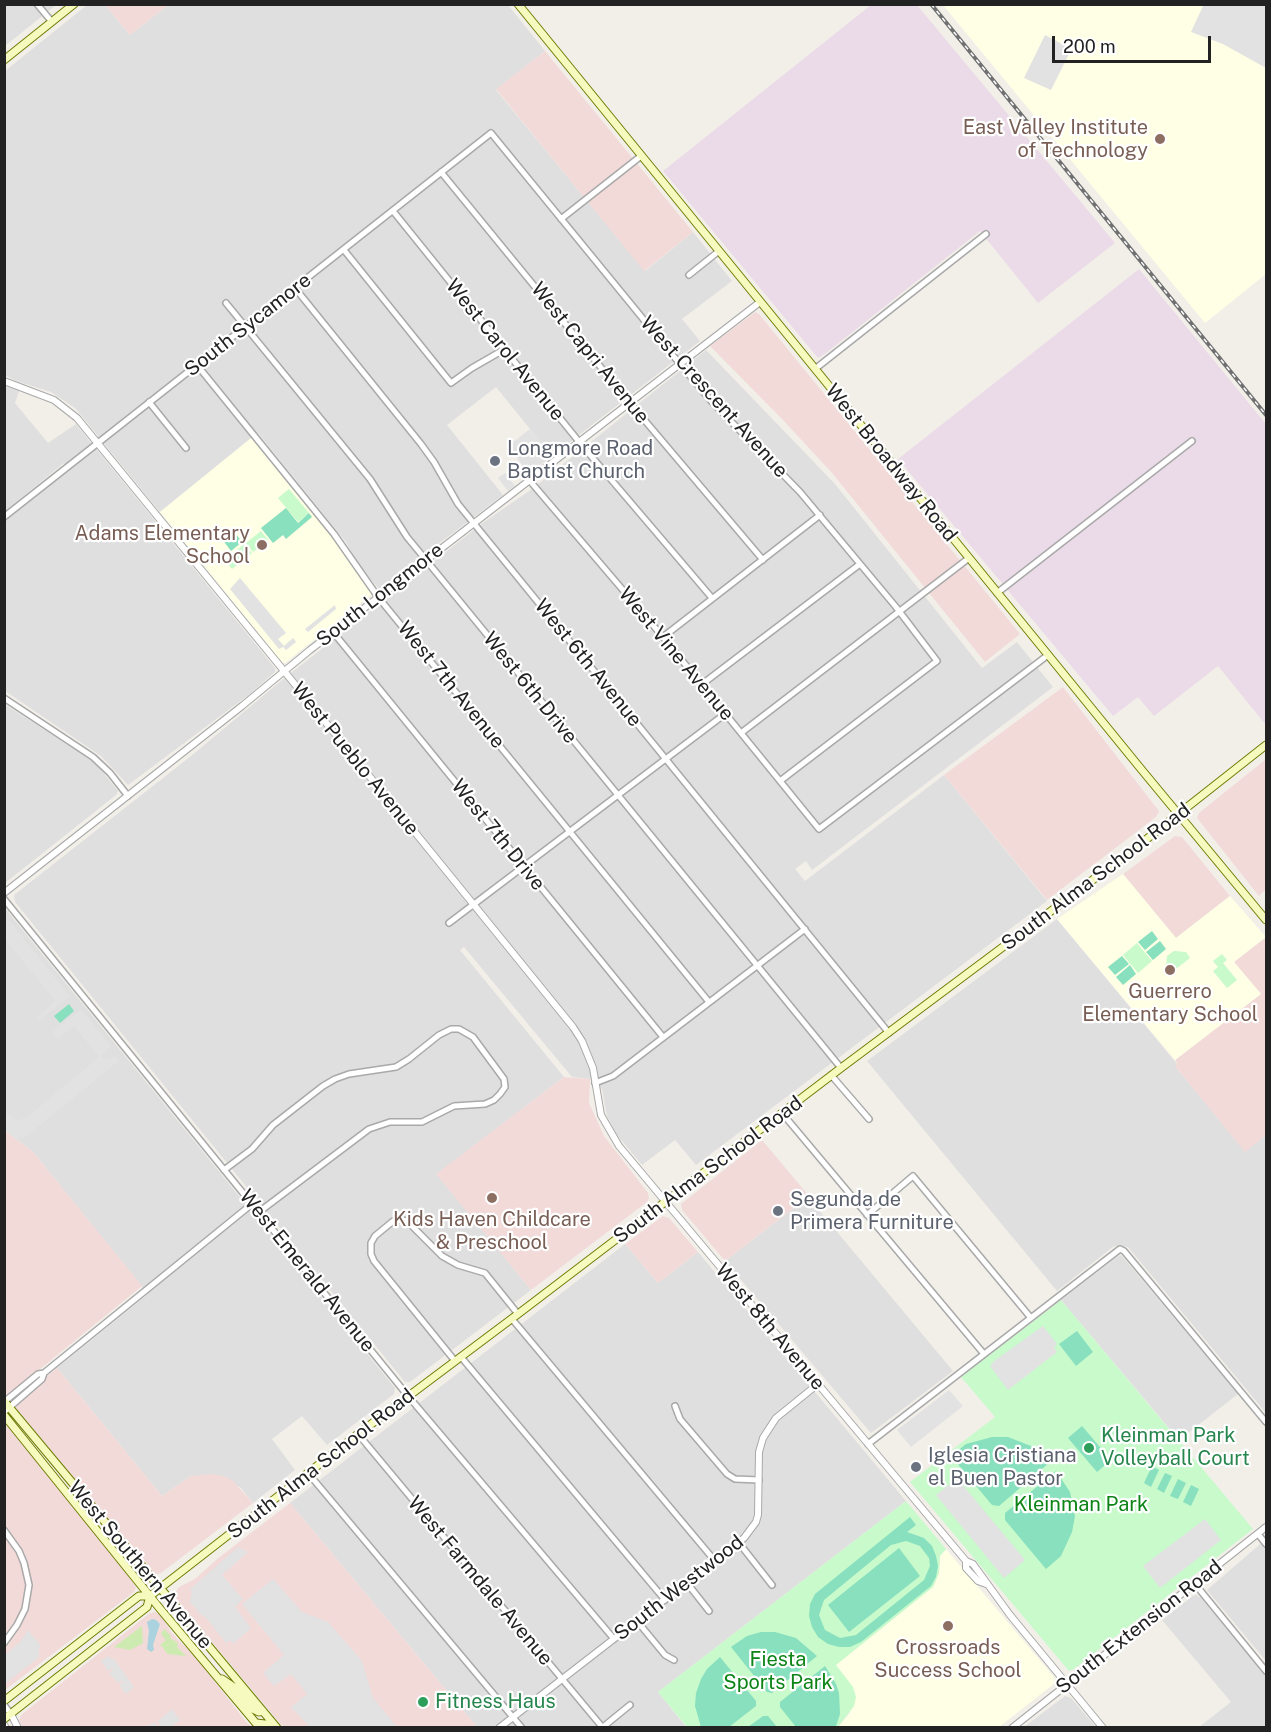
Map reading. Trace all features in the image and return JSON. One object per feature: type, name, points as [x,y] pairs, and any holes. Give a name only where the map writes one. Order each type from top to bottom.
[{"type":"main road","points":[[4,60],[74,4]]},
{"type":"main road","name":"West Broadway Road","points":[[518,4],[1266,920]]},
{"type":"main road","name":"South Alma School Road","points":[[4,1703],[139,1596],[150,1596],[160,1589],[358,1434],[1178,815],[1266,745]]},
{"type":"main road","name":"West Southern Avenue","points":[[5,1406],[277,1728]]},
{"type":"main road","name":"West Southern Avenue","points":[[5,1406],[150,1596],[258,1725]]},
{"type":"main road","name":"South Alma School Road","points":[[4,1719],[147,1607],[150,1596]]},
{"type":"main road","points":[[215,1674],[235,1688],[253,1709],[263,1711]]},
{"type":"main road","points":[[258,1725],[265,1724],[269,1728]]},
{"type":"street","points":[[37,4],[52,22]]},
{"type":"street","name":"South Sycamore","points":[[4,517],[491,133]]},
{"type":"street","name":"West Crescent Avenue","points":[[491,133],[712,402],[773,463],[820,515],[937,660],[780,781]]},
{"type":"street","points":[[561,219],[641,156]]},
{"type":"street","name":"West Capri Avenue","points":[[441,172],[630,403],[763,560]]},
{"type":"street","name":"West Carol Avenue","points":[[393,211],[580,443],[712,598]]},
{"type":"street","points":[[814,369],[986,234]]},
{"type":"street","points":[[344,250],[451,383],[505,349]]},
{"type":"street","points":[[688,275],[719,251]]},
{"type":"street","name":"West 6th Avenue","points":[[295,288],[422,444],[435,462],[458,504],[889,1033]]},
{"type":"street","name":"South Longmore","points":[[4,893],[473,522],[530,482],[760,302]]},
{"type":"street","name":"West 6th Drive","points":[[226,303],[370,479],[407,537],[841,1068]]},
{"type":"street","name":"West 7th Avenue","points":[[196,365],[334,534],[378,597],[709,1002]]},
{"type":"street","points":[[4,381],[54,400],[66,408],[97,444]]},
{"type":"street","points":[[149,402],[186,448]]},
{"type":"street","points":[[997,593],[1192,441]]},
{"type":"street","name":"West Pueblo Avenue","points":[[97,444],[284,671],[582,1041],[593,1068],[595,1083]]},
{"type":"street","name":"West Vine Avenue","points":[[530,482],[663,637],[819,830],[1048,655]]},
{"type":"street","points":[[663,637],[820,515]]},
{"type":"street","points":[[741,733],[969,558]]},
{"type":"street","points":[[701,685],[860,564]]},
{"type":"street","name":"West 7th Drive","points":[[333,632],[663,1037]]},
{"type":"street","points":[[4,698],[93,757],[110,773],[128,796]]},
{"type":"street","points":[[449,923],[725,714]]},
{"type":"street","name":"West Emerald Avenue","points":[[4,899],[408,1396],[614,1639]]},
{"type":"street","points":[[595,1083],[613,1076],[805,929]]},
{"type":"street","points":[[224,1170],[252,1149],[273,1125],[323,1086],[350,1074],[396,1067],[439,1035],[451,1029],[459,1029],[472,1037],[504,1079],[505,1087],[500,1094],[485,1104],[454,1106],[422,1122],[390,1122],[369,1128],[259,1212]]},
{"type":"street","points":[[831,1075],[869,1119]]},
{"type":"street","name":"West 8th Avenue","points":[[595,1083],[601,1115],[624,1154],[966,1561],[974,1564],[986,1584],[1103,1728]]},
{"type":"street","points":[[782,1113],[984,1354]]},
{"type":"street","points":[[867,1215],[913,1176],[1031,1318]]},
{"type":"street","points":[[5,1406],[38,1374],[44,1373],[252,1204]]},
{"type":"street","points":[[665,1600],[374,1261],[371,1254],[371,1243],[386,1226],[397,1219],[407,1221],[442,1256],[458,1265],[484,1274],[515,1317],[715,1561]]},
{"type":"street","points":[[868,1444],[1120,1249],[1266,1422]]},
{"type":"street","name":"South Westwood","points":[[499,1728],[739,1543],[756,1522],[759,1502],[759,1452],[768,1430],[776,1418],[818,1384]]},
{"type":"street","points":[[675,1406],[680,1419],[727,1474],[735,1479],[759,1480]]},
{"type":"street","name":"West Farmdale Avenue","points":[[358,1434],[603,1727]]},
{"type":"street","points":[[308,1473],[522,1728]]},
{"type":"street","name":"South Extension Road","points":[[1012,1728],[1266,1527]]},
{"type":"street","points":[[4,1530],[19,1551],[29,1584],[25,1609],[4,1643]]},
{"type":"street","points":[[1258,1534],[1266,1544]]},
{"type":"street","points":[[739,1543],[772,1585]]},
{"type":"street","points":[[687,1583],[709,1611]]},
{"type":"street","points":[[1195,1584],[1266,1671]]},
{"type":"street","points":[[637,1621],[665,1655],[674,1660]]},
{"type":"street","points":[[4,1703],[18,1728]]},
{"type":"street","points":[[603,1727],[630,1705]]},
{"type":"shaded area","points":[[1204,4],[1266,5],[1266,68],[1223,44],[1191,32]]},
{"type":"shaded area","points":[[5,5],[56,5],[5,46]]},
{"type":"shaded area","points":[[87,5],[105,5],[130,35],[168,5],[508,5],[545,51],[496,90],[645,271],[693,232],[732,281],[682,319],[700,341],[552,456],[496,387],[447,425],[503,495],[379,589],[358,564],[346,542],[258,433],[160,512],[75,408],[51,392],[16,381],[5,375],[5,71]]},
{"type":"shaded area","points":[[105,5],[168,5],[130,35]]},
{"type":"shaded area","points":[[871,5],[917,5],[1115,243],[1038,303],[980,231],[818,358],[663,171]]},
{"type":"shaded area","name":"East Valley Institute of Technology","points":[[943,5],[1266,5],[1266,274],[1205,323]]},
{"type":"shaded area","points":[[1045,35],[1064,45],[1069,54],[1051,90],[1024,78]]},
{"type":"shaded area","points":[[545,51],[693,232],[644,271],[496,89]]},
{"type":"shaded area","points":[[1139,269],[1266,424],[1266,725],[1218,666],[1154,716],[1138,697],[1113,716],[898,459]]},
{"type":"shaded area","points":[[755,312],[759,314],[1020,634],[985,662],[832,473],[710,346]]},
{"type":"shaded area","points":[[706,350],[835,484],[982,668],[1017,642],[1053,687],[812,870],[806,861],[795,869],[805,881],[944,775],[1047,901],[696,1165],[675,1140],[642,1165],[617,1135],[607,1116],[602,1089],[590,1079],[572,1077],[464,947],[460,950],[564,1077],[437,1174],[531,1290],[410,1382],[405,1382],[15,902],[14,895],[191,756],[282,680],[484,522],[532,489]]},
{"type":"shaded area","points":[[5,386],[19,391],[15,403],[48,443],[76,424],[275,668],[275,672],[251,693],[128,785],[101,756],[5,691],[5,521],[69,470],[64,463],[5,511]]},
{"type":"shaded area","points":[[530,429],[552,456],[529,474],[508,446]]},
{"type":"shaded area","name":"Adams Elementary School","points":[[251,438],[331,535],[372,594],[285,663],[160,512]]},
{"type":"shaded area","points":[[505,473],[515,486],[508,491],[498,478]]},
{"type":"shaded area","points":[[240,578],[286,633],[278,639],[284,646],[293,638],[296,642],[286,650],[283,647],[279,649],[230,589]]},
{"type":"shaded area","points":[[335,605],[336,609],[308,632],[305,629]]},
{"type":"shaded area","points":[[1063,687],[1159,811],[1156,817],[1047,900],[944,775]]},
{"type":"shaded area","points":[[4,704],[90,759],[118,791],[116,795],[5,883]]},
{"type":"shaded area","points":[[1266,759],[1266,889],[1259,896],[1197,818],[1199,813]]},
{"type":"shaded area","points":[[1175,836],[1182,837],[1230,896],[1176,938],[1123,874]]},
{"type":"shaded area","name":"Guerrero Elementary School","points":[[1123,874],[1176,938],[1230,896],[1266,937],[1234,962],[1261,994],[1175,1060],[1057,919]]},
{"type":"shaded area","points":[[4,907],[395,1388],[394,1394],[327,1445],[302,1416],[272,1439],[295,1470],[253,1503],[240,1487],[191,1476],[162,1496],[57,1368],[148,1294],[33,1152],[5,1130]]},
{"type":"shaded area","points":[[8,919],[70,996],[39,1021],[36,1017],[55,1001],[5,939],[5,922]]},
{"type":"shaded area","points":[[1057,919],[1177,1064],[1175,1066],[1245,1151],[1266,1135],[1266,1413],[1128,1247],[1114,1246],[1057,1291],[867,1061]]},
{"type":"shaded area","points":[[1266,937],[1266,1135],[1245,1152],[1175,1066],[1177,1063],[1175,1060],[1261,994],[1234,962]]},
{"type":"shaded area","points":[[81,1009],[111,1046],[100,1057],[110,1059],[114,1056],[120,1060],[23,1139],[20,1136],[17,1140],[5,1130],[5,1112],[18,1121],[28,1116],[99,1057],[74,1026],[58,1039],[52,1032]]},
{"type":"shaded area","points":[[564,1077],[590,1079],[589,1103],[604,1136],[648,1193],[649,1198],[647,1202],[531,1290],[436,1174]]},
{"type":"shaded area","points":[[4,1130],[33,1152],[142,1286],[7,1396],[4,1396]]},
{"type":"shaded area","points":[[762,1140],[809,1196],[725,1261],[682,1210],[681,1204]]},
{"type":"shaded area","points":[[808,1197],[953,1371],[871,1433],[725,1261]]},
{"type":"shaded area","points":[[663,1216],[669,1218],[698,1252],[658,1283],[625,1244]]},
{"type":"shaded area","points":[[625,1244],[658,1283],[698,1252],[906,1501],[658,1692],[687,1728],[477,1727],[290,1503]]},
{"type":"shaded area","points":[[1121,1255],[1238,1394],[1179,1440],[1061,1300]]},
{"type":"shaded area","points":[[1043,1326],[1057,1344],[1054,1347],[1057,1352],[1008,1390],[990,1366]]},
{"type":"shaded area","points":[[57,1368],[162,1496],[191,1476],[211,1474],[224,1476],[233,1481],[253,1503],[161,1573],[154,1575],[14,1407]]},
{"type":"shaded area","points":[[949,1390],[963,1406],[911,1447],[897,1430]]},
{"type":"shaded area","points":[[5,1420],[98,1534],[136,1587],[134,1592],[5,1690]]},
{"type":"shaded area","points":[[957,1478],[1025,1560],[1004,1578],[936,1495]]},
{"type":"shaded area","points":[[290,1503],[477,1727],[283,1727],[176,1599],[174,1594],[179,1587],[195,1579],[217,1559]]},
{"type":"shaded area","points":[[1205,1519],[1221,1540],[1160,1588],[1143,1566]]},
{"type":"shaded area","points":[[1266,1539],[1266,1661],[1207,1590]]},
{"type":"shaded area","points":[[238,1547],[248,1552],[222,1575],[243,1599],[235,1607],[251,1628],[233,1644],[230,1640],[226,1643],[190,1602],[192,1591],[189,1590]]},
{"type":"shaded area","name":"Crossroads Success School","points":[[946,1549],[1054,1677],[1055,1683],[999,1727],[838,1727],[850,1713],[836,1665],[933,1587],[939,1573],[940,1556]]},
{"type":"shaded area","points":[[273,1579],[302,1612],[328,1622],[362,1661],[373,1698],[397,1727],[310,1727],[291,1707],[307,1694],[291,1674],[274,1686],[263,1673],[284,1655],[242,1604]]},
{"type":"shaded area","points":[[1196,1595],[1201,1598],[1266,1676],[1266,1727],[1199,1727],[1231,1702],[1162,1620]]},
{"type":"shaded area","points":[[155,1612],[161,1615],[171,1632],[190,1650],[247,1723],[253,1727],[23,1728],[19,1720],[21,1715],[150,1613]]},
{"type":"shaded area","points":[[28,1630],[41,1646],[39,1657],[5,1684],[5,1655],[20,1642]]},
{"type":"shaded area","points":[[108,1656],[114,1659],[134,1687],[126,1694],[119,1685],[123,1682],[118,1683],[109,1673],[113,1670],[112,1668],[108,1671],[101,1661]]},
{"type":"shaded area","points":[[1065,1696],[1071,1698],[1096,1727],[1024,1727]]},
{"type":"shaded area","points":[[172,1709],[180,1720],[171,1727],[144,1727],[154,1723],[158,1726],[160,1724],[158,1721]]},
{"type":"green space","points":[[289,489],[309,513],[298,522],[278,498]]},
{"type":"green space","points":[[286,508],[298,523],[309,513],[312,517],[286,539],[283,535],[273,543],[261,528]]},
{"type":"green space","points":[[233,530],[242,542],[231,551],[222,539]]},
{"type":"green space","points":[[261,531],[268,540],[253,552],[246,543]]},
{"type":"green space","points":[[244,544],[252,553],[232,569],[225,560]]},
{"type":"green space","points":[[1152,931],[1158,939],[1145,950],[1138,942]]},
{"type":"green space","points":[[1160,941],[1166,949],[1153,960],[1146,952]]},
{"type":"green space","points":[[1137,943],[1152,961],[1138,973],[1123,955]]},
{"type":"green space","points":[[1174,951],[1186,952],[1190,958],[1169,972],[1166,969],[1167,956]]},
{"type":"green space","points":[[1222,954],[1227,960],[1223,963],[1237,980],[1227,988],[1213,971],[1218,967],[1213,961]]},
{"type":"green space","points":[[1122,956],[1129,964],[1115,975],[1108,967]]},
{"type":"green space","points":[[1130,965],[1136,974],[1123,985],[1116,977]]},
{"type":"green space","points":[[69,1004],[74,1011],[60,1023],[54,1016]]},
{"type":"green space","name":"Kleinman Park","points":[[1061,1300],[1253,1529],[1069,1671],[910,1482],[995,1417],[961,1377]]},
{"type":"green space","points":[[1077,1331],[1093,1352],[1076,1366],[1059,1344]]},
{"type":"green space","name":"Kleinman Park Volleyball Court","points":[[1082,1426],[1111,1460],[1097,1472],[1068,1438]]},
{"type":"green space","points":[[992,1437],[1008,1437],[1031,1446],[1049,1463],[999,1506],[992,1505],[951,1456],[966,1444]]},
{"type":"green space","points":[[1152,1466],[1159,1470],[1151,1487],[1144,1483]]},
{"type":"green space","points":[[1056,1471],[1070,1492],[1075,1516],[1072,1532],[1061,1556],[1046,1569],[1005,1520],[1005,1513]]},
{"type":"green space","points":[[1165,1473],[1172,1476],[1164,1493],[1157,1489]]},
{"type":"green space","points":[[1178,1479],[1186,1483],[1178,1499],[1170,1496]]},
{"type":"green space","points":[[1191,1485],[1199,1489],[1191,1506],[1183,1502]]},
{"type":"green space","name":"Fiesta Sports Park","points":[[906,1501],[946,1549],[940,1556],[939,1573],[933,1587],[836,1665],[853,1687],[856,1697],[854,1706],[838,1727],[687,1727],[658,1692]]},
{"type":"green space","points":[[910,1517],[916,1525],[907,1532],[924,1538],[932,1546],[936,1556],[938,1566],[931,1586],[861,1642],[850,1647],[828,1644],[818,1637],[809,1616],[810,1604],[815,1594]],"holes":[[[906,1541],[920,1546],[929,1558],[930,1566],[924,1580],[856,1635],[840,1638],[825,1630],[819,1615],[824,1600],[891,1545]]]},
{"type":"green space","points":[[899,1548],[920,1576],[849,1632],[828,1605]]},
{"type":"green space","points":[[142,1626],[143,1643],[130,1650],[114,1647]]},
{"type":"green space","points":[[164,1629],[171,1636],[170,1638],[178,1643],[177,1647],[186,1656],[168,1654],[164,1650],[160,1645],[166,1640],[161,1634]]},
{"type":"green space","points":[[761,1632],[775,1632],[796,1638],[817,1656],[772,1693],[767,1692],[731,1647],[747,1636]]},
{"type":"green space","points":[[720,1657],[756,1701],[756,1706],[729,1727],[701,1727],[695,1706],[696,1693],[707,1669]]},
{"type":"green space","points":[[825,1666],[839,1693],[840,1714],[836,1728],[796,1727],[780,1707],[780,1702]]},
{"type":"green space","points":[[763,1716],[768,1716],[777,1727],[748,1727]]},
{"type":"water","points":[[152,1619],[160,1624],[153,1645],[154,1650],[151,1652],[147,1649],[149,1631],[147,1622]]},
{"type":"railway","points":[[931,4],[1266,415]]},
{"type":"place","name":"East Valley Institute of Technology","points":[[1160,139]]},
{"type":"place","name":"Longmore Road Baptist Church","points":[[495,461]]},
{"type":"place","name":"Adams Elementary School","points":[[262,545]]},
{"type":"place","name":"Guerrero Elementary School","points":[[1170,970]]},
{"type":"place","name":"Kids Haven Childcare & Preschool","points":[[492,1198]]},
{"type":"place","name":"Segunda de Primera Furniture","points":[[778,1211]]},
{"type":"place","name":"Kleinman Park Volleyball Court","points":[[1089,1448]]},
{"type":"place","name":"Iglesia Cristiana el Buen Pastor","points":[[916,1467]]},
{"type":"place","name":"Crossroads Success School","points":[[948,1626]]},
{"type":"place","name":"Fitness Haus","points":[[423,1702]]}]
